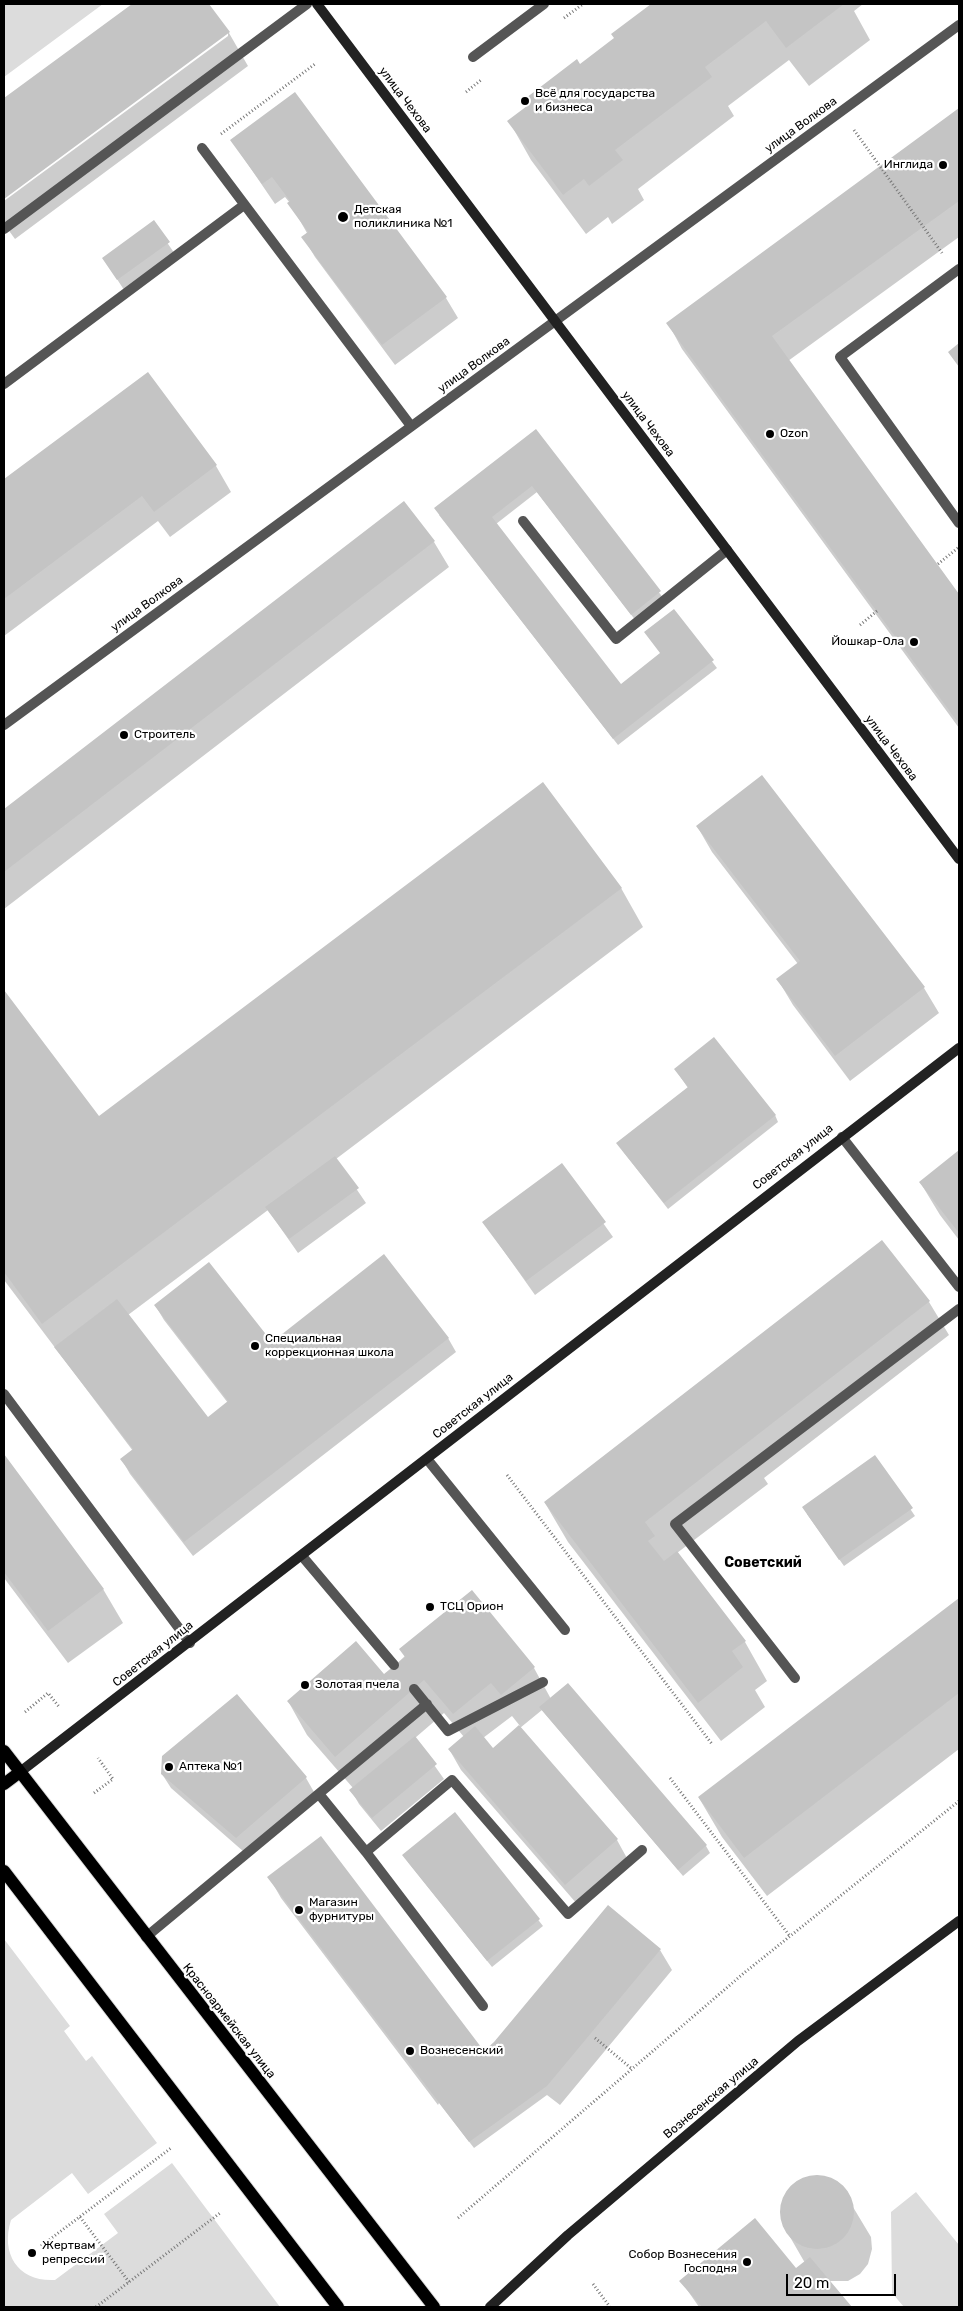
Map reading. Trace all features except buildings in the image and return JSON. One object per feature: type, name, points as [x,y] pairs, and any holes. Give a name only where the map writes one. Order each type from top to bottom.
[{"type":"main road","name":"Красноармейская улица","points":[[4,1751],[434,2307]]},
{"type":"main road","name":"Советская улица","points":[[4,1784],[20,1772]]},
{"type":"main road","points":[[4,1871],[338,2307]]},
{"type":"street","points":[[4,228],[307,4]]},
{"type":"street","name":"улица Чехова","points":[[317,4],[959,859]]},
{"type":"street","points":[[473,57],[544,4]]},
{"type":"street","name":"улица Волкова","points":[[4,725],[959,24]]},
{"type":"street","points":[[202,148],[411,426]]},
{"type":"street","points":[[4,384],[244,205]]},
{"type":"street","points":[[958,271],[840,357],[959,523]]},
{"type":"street","points":[[523,521],[616,639],[727,550]]},
{"type":"street","name":"Советская улица","points":[[20,1772],[190,1643],[959,1048]]},
{"type":"street","points":[[842,1137],[959,1287]]},
{"type":"street","points":[[796,1678],[675,1524],[959,1309]]},
{"type":"street","points":[[4,1394],[190,1643]]},
{"type":"street","points":[[427,1459],[565,1630]]},
{"type":"street","points":[[302,1556],[394,1665]]},
{"type":"street","points":[[414,1689],[448,1731],[543,1682]]},
{"type":"street","points":[[146,1937],[427,1704]]},
{"type":"street","points":[[366,1852],[452,1780],[568,1914],[642,1850]]},
{"type":"street","points":[[319,1794],[366,1852],[483,2006]]},
{"type":"street","name":"Вознесенская улица","points":[[490,2307],[568,2234],[798,2041],[959,1921]]},
{"type":"path","points":[[202,148],[315,64]]},
{"type":"path","points":[[841,111],[958,271]]},
{"type":"path","points":[[938,564],[959,547]]},
{"type":"path","points":[[860,625],[877,611]]},
{"type":"path","points":[[507,1475],[712,1744]]},
{"type":"path","points":[[25,1712],[48,1693],[60,1708]]},
{"type":"path","points":[[94,1793],[113,1779],[98,1758]]},
{"type":"path","points":[[670,1778],[789,1935]]},
{"type":"path","points":[[458,2218],[789,1935],[959,1801]]},
{"type":"path","points":[[595,2038],[632,2069]]},
{"type":"path","points":[[41,2246],[171,2148]]},
{"type":"path","points":[[96,2307],[220,2214]]},
{"type":"path","points":[[80,2217],[129,2282]]},
{"type":"path","points":[[593,2284],[610,2307]]},
{"type":"shaded area","points":[[4,4],[103,4],[4,77]]},
{"type":"shaded area","points":[[4,1939],[70,2026],[64,2031],[86,2061],[92,2056],[157,2143],[88,2194],[72,2173],[11,2220],[8,2244],[15,2264],[31,2276],[55,2280],[118,2233],[104,2214],[172,2163],[280,2307],[4,2307]]},
{"type":"shaded area","points":[[916,2192],[959,2245],[959,2307],[904,2307],[892,2293],[891,2212]]},
{"type":"place","name":"Всё для государства и бизнеса","points":[[525,101]]},
{"type":"place","name":"Инглида","points":[[943,165]]},
{"type":"place","name":"Детская поликлиника №1","points":[[343,217]]},
{"type":"place","name":"Ozon","points":[[770,434]]},
{"type":"place","name":"Йошкар-Ола","points":[[914,642]]},
{"type":"place","name":"Строитель","points":[[124,735]]},
{"type":"place","name":"Специальная коррекционная школа","points":[[255,1346]]},
{"type":"place","name":"ТСЦ Орион","points":[[430,1607]]},
{"type":"place","name":"Золотая пчела","points":[[305,1685]]},
{"type":"place","name":"Аптека №1","points":[[169,1767]]},
{"type":"place","name":"Магазин фурнитуры","points":[[299,1910]]},
{"type":"place","name":"Вознесенский","points":[[410,2051]]},
{"type":"place","name":"Жертвам репрессий","points":[[32,2253]]},
{"type":"place","name":"Собор Вознесения Господня","points":[[747,2262]]},
{"type":"district","name":"Советский","points":[[763,1563]]}]
